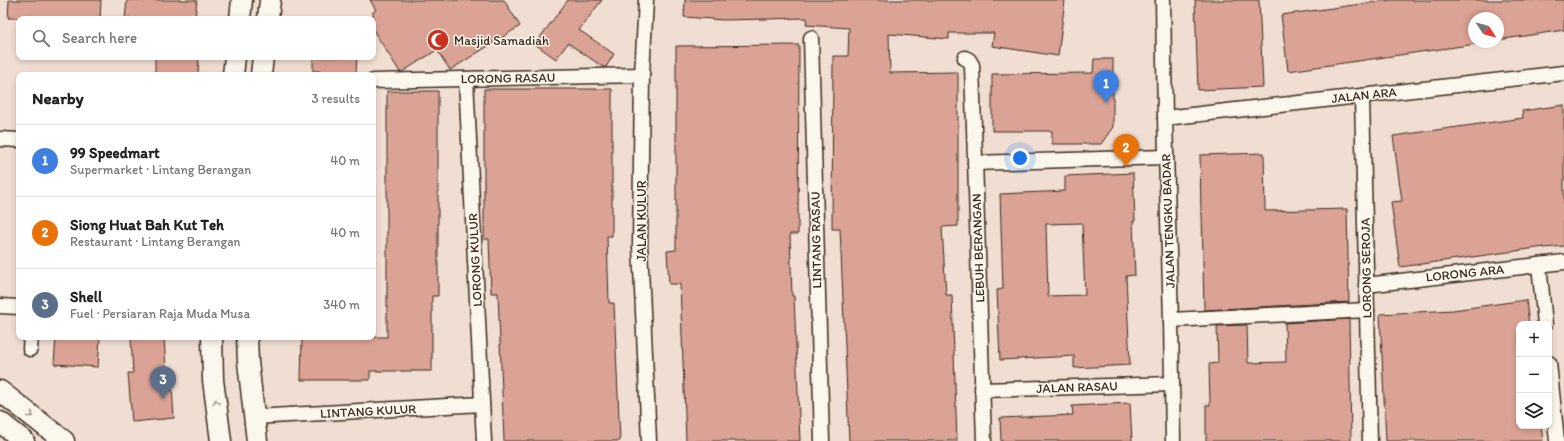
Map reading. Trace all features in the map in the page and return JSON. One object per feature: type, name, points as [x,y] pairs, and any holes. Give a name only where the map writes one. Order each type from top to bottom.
[{"type":"main road","points":[[240,16],[242,0]]},
{"type":"main road","points":[[268,16],[270,0]]},
{"type":"main road","points":[[233,72],[235,60]]},
{"type":"main road","points":[[261,72],[263,60]]},
{"type":"main road","points":[[212,340],[213,380],[221,441]]},
{"type":"main road","points":[[247,340],[257,441]]},
{"type":"main road","points":[[0,391],[64,441]]},
{"type":"main road","points":[[0,422],[24,441]]},
{"type":"street","name":"JALAN KULUR","points":[[646,0],[642,75],[640,246],[649,441]]},
{"type":"street","name":"JALAN TENGKU BADAR","points":[[1163,0],[1164,118],[1171,320],[1173,441]]},
{"type":"street","name":"LINTANG RASAU","points":[[811,38],[822,441]]},
{"type":"street","name":"LEBUH BERANGAN","points":[[965,58],[969,60],[972,65],[984,441]]},
{"type":"street","name":"JALAN ARA","points":[[1164,118],[1564,73]]},
{"type":"street","name":"LORONG RASAU","points":[[376,81],[642,75]]},
{"type":"street","name":"LORONG KULUR","points":[[466,79],[484,441]]},
{"type":"street","name":"LORONG SEROJA","points":[[1362,96],[1370,441]]},
{"type":"street","points":[[0,139],[16,140]]},
{"type":"street","points":[[976,163],[1166,157]]},
{"type":"street","name":"LORONG ARA","points":[[1366,285],[1564,262]]},
{"type":"street","points":[[1539,265],[1545,321]]},
{"type":"street","points":[[0,306],[16,307]]},
{"type":"street","points":[[1171,320],[1367,310]]},
{"type":"street","name":"JALAN RASAU","points":[[982,390],[1172,384]]},
{"type":"street","points":[[1552,392],[1557,441]]},
{"type":"street","name":"LINTANG KULUR","points":[[254,417],[482,404]]},
{"type":"building","points":[[9,0],[101,0],[100,16],[16,16],[16,18],[8,18]]},
{"type":"building","points":[[127,0],[197,0],[195,16],[125,16]]},
{"type":"building","name":"Masjid Samadiah","points":[[370,0],[504,0],[520,26],[450,70],[437,50],[400,72],[376,35],[376,16],[373,16],[373,12],[376,10]]},
{"type":"building","points":[[568,0],[602,0],[579,30],[614,54],[606,67],[603,67],[568,43],[556,59],[535,44]]},
{"type":"building","points":[[685,0],[1065,0],[1058,56],[992,46],[994,33],[949,33],[949,39],[889,34],[890,73],[958,72],[958,226],[942,227],[946,295],[952,295],[957,441],[849,441],[840,229],[832,229],[833,56],[848,56],[849,28],[806,25],[807,18],[724,20],[684,17]]},
{"type":"building","points":[[1195,0],[1259,0],[1263,87],[1198,90]]},
{"type":"building","points":[[1391,0],[1564,0],[1564,30],[1504,39],[1504,12],[1468,12],[1468,45],[1288,71],[1281,15]]},
{"type":"building","points":[[799,45],[798,234],[790,234],[800,441],[686,441],[680,284],[669,284],[667,251],[676,250],[676,46]]},
{"type":"building","points":[[1094,59],[1113,59],[1113,127],[1101,144],[1052,144],[1052,131],[992,131],[992,74],[1093,73]]},
{"type":"building","points":[[155,60],[199,60],[198,72],[155,72]]},
{"type":"building","points":[[313,60],[357,60],[356,72],[313,71]]},
{"type":"building","points":[[484,89],[612,89],[612,236],[607,236],[609,303],[614,303],[620,441],[504,441],[498,293],[491,293],[489,239],[484,239]]},
{"type":"building","points":[[387,91],[438,91],[438,296],[432,296],[432,371],[370,371],[370,380],[301,380],[302,340],[376,340],[376,337],[387,337]]},
{"type":"building","points":[[1564,105],[1564,246],[1544,247],[1400,267],[1391,202],[1402,201],[1393,136],[1523,118],[1522,111]]},
{"type":"building","points":[[1264,153],[1265,211],[1347,209],[1349,302],[1204,310],[1200,155]]},
{"type":"building","points":[[1133,173],[1135,275],[1126,276],[1130,365],[1074,368],[1074,356],[1000,360],[997,290],[1003,289],[1000,194],[1065,191],[1065,176]],"holes":[[[1082,223],[1085,295],[1048,296],[1046,224]]]},
{"type":"building","points":[[1526,300],[1529,321],[1516,321],[1516,429],[1541,429],[1543,441],[1386,441],[1380,314],[1453,310]]},
{"type":"building","points":[[1349,319],[1351,441],[1206,441],[1206,405],[1210,405],[1209,364],[1218,363],[1217,326],[1247,325],[1248,363],[1286,362],[1285,323]]},
{"type":"building","points":[[56,340],[100,340],[98,367],[54,364]]},
{"type":"building","points":[[131,340],[164,340],[166,370],[171,370],[174,418],[132,422],[128,373],[133,373]]},
{"type":"building","points":[[1130,403],[1132,441],[1001,441],[1000,418],[1073,415],[1072,406]]},
{"type":"place","name":"Masjid Samadiah","points":[[438,40]]},
{"type":"place","name":"99 Speedmart","points":[[1106,103]]},
{"type":"place","name":"Siong Huat Bah Kut Teh","points":[[1126,167]]},
{"type":"place","name":"Shell","points":[[163,399]]}]
